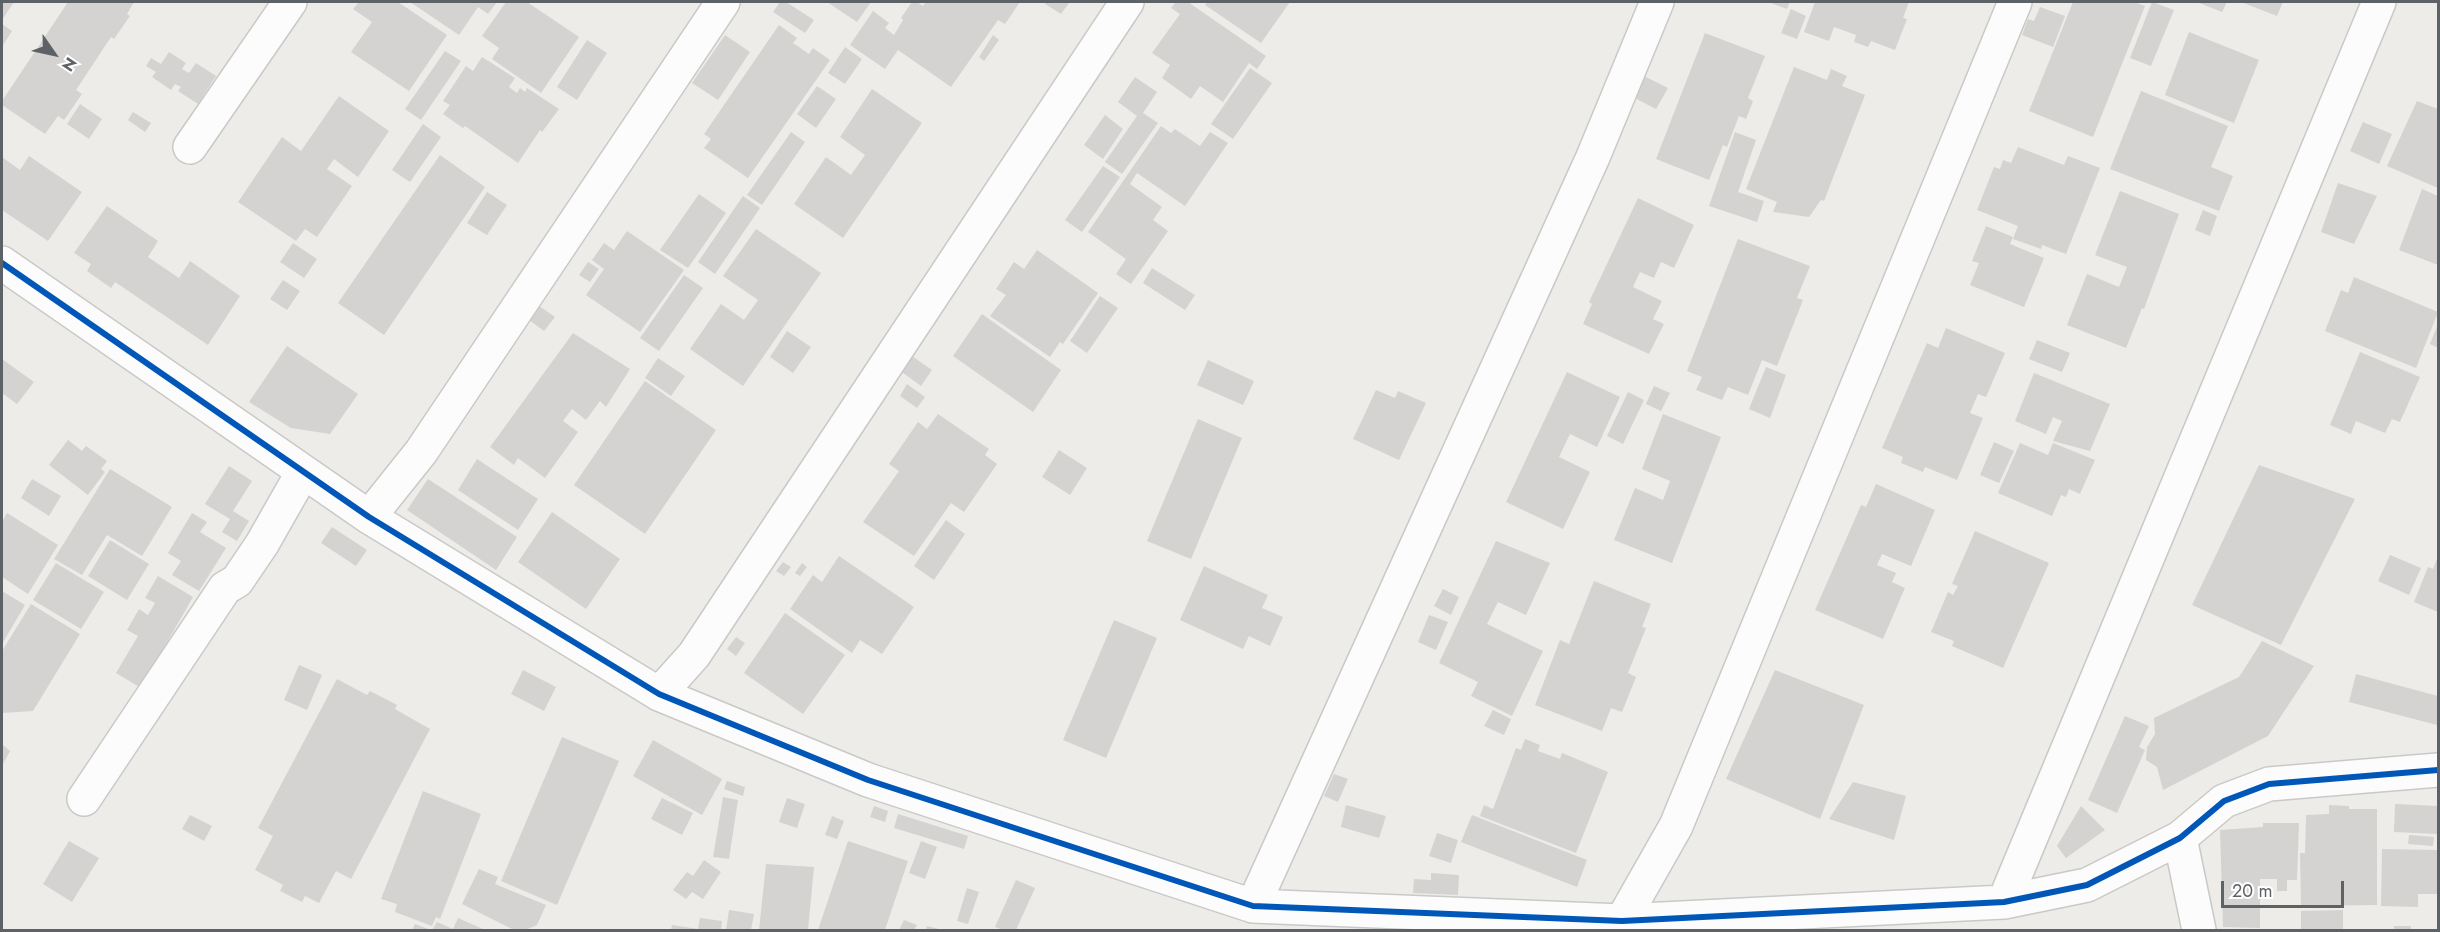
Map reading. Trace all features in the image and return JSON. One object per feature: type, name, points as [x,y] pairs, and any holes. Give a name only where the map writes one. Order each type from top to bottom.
[{"type":"street","points":[[190,147],[290,2]]},
{"type":"street","points":[[369,517],[421,452],[723,2]]},
{"type":"street","points":[[659,694],[694,655],[1127,2]]},
{"type":"street","points":[[1253,906],[1593,157],[1657,2]]},
{"type":"street","points":[[1622,921],[1676,826],[2015,2]]},
{"type":"street","points":[[2004,902],[2379,2]]},
{"type":"street","points":[[2,263],[369,517],[659,694],[868,780],[1253,906],[1622,921],[2004,902],[2087,885],[2180,838],[2224,801],[2270,784],[2439,770]]},
{"type":"street","points":[[84,799],[225,588],[237,581],[266,539],[303,472]]},
{"type":"street","points":[[2180,838],[2199,930]]},
{"type":"building","points":[[2,2],[14,2],[2,20]]},
{"type":"building","points":[[68,2],[134,2],[127,14],[130,16],[114,39],[111,37],[76,90],[82,94],[64,120],[58,116],[45,134],[2,105],[2,101]]},
{"type":"building","points":[[359,2],[398,2],[447,35],[409,91],[351,52],[372,22],[353,9]]},
{"type":"building","points":[[410,2],[497,2],[488,14],[478,7],[459,35]]},
{"type":"building","points":[[506,2],[527,2],[579,37],[541,93],[492,59],[499,48],[482,36]]},
{"type":"building","points":[[780,2],[786,2],[814,20],[805,33],[773,12]]},
{"type":"building","points":[[827,2],[871,2],[857,22]]},
{"type":"building","points":[[912,2],[923,6],[926,2],[1020,2],[1005,24],[998,20],[951,87],[898,50],[885,69],[850,45],[873,11],[889,23],[885,28],[894,35],[903,20],[901,18]]},
{"type":"building","points":[[1047,2],[1069,3],[1061,14],[1045,4]]},
{"type":"building","points":[[1176,2],[1188,2],[1266,56],[1257,69],[1249,63],[1223,102],[1200,86],[1191,99],[1162,78],[1170,65],[1152,53],[1180,14],[1171,8]]},
{"type":"building","points":[[1207,2],[1290,2],[1261,43],[1205,5]]},
{"type":"building","points":[[1768,2],[1790,2],[1787,9]]},
{"type":"building","points":[[1815,2],[1909,2],[1903,18],[1907,19],[1895,50],[1871,41],[1868,47],[1854,42],[1856,35],[1834,27],[1829,41],[1804,32]]},
{"type":"building","points":[[2073,2],[2134,2],[2145,6],[2093,137],[2029,111]]},
{"type":"building","points":[[2152,2],[2174,10],[2151,66],[2130,58]]},
{"type":"building","points":[[2197,2],[2227,2],[2222,12]]},
{"type":"building","points":[[2241,2],[2283,2],[2277,16]]},
{"type":"building","points":[[2040,7],[2065,16],[2053,47],[2022,35],[2028,19],[2034,21]]},
{"type":"building","points":[[1791,9],[1806,16],[1797,39],[1781,33]]},
{"type":"building","points":[[2,24],[12,31],[2,47]]},
{"type":"building","points":[[779,25],[797,38],[793,43],[809,54],[813,48],[830,60],[748,178],[704,148],[711,139],[704,134]]},
{"type":"building","points":[[2189,32],[2259,60],[2234,123],[2165,95]]},
{"type":"building","points":[[1705,33],[1765,56],[1748,98],[1753,101],[1746,119],[1739,116],[1727,147],[1723,145],[1709,180],[1656,159]]},
{"type":"building","points":[[725,35],[750,52],[718,100],[692,83]]},
{"type":"building","points":[[993,35],[999,40],[984,61],[979,57]]},
{"type":"building","points":[[587,40],[607,53],[577,100],[557,87]]},
{"type":"building","points":[[845,47],[862,59],[845,84],[828,73]]},
{"type":"building","points":[[445,51],[461,61],[421,120],[405,109]]},
{"type":"building","points":[[169,52],[186,63],[182,69],[189,73],[196,63],[216,76],[198,104],[178,91],[181,87],[175,84],[171,90],[152,77],[156,72],[146,66],[151,58],[161,64]]},
{"type":"building","points":[[482,57],[515,78],[509,87],[517,93],[520,88],[525,92],[527,88],[559,109],[542,132],[540,130],[518,163],[465,126],[463,128],[443,114],[450,105],[443,101],[466,66],[473,71]]},
{"type":"building","points":[[1794,67],[1827,80],[1831,69],[1847,76],[1842,86],[1865,95],[1824,201],[1821,200],[1809,217],[1773,212],[1777,202],[1746,189]]},
{"type":"building","points":[[1250,68],[1272,83],[1233,139],[1211,124]]},
{"type":"building","points":[[1640,74],[1668,88],[1656,109],[1629,95]]},
{"type":"building","points":[[1135,77],[1157,92],[1143,113],[1158,123],[1122,174],[1105,162],[1137,116],[1118,102]]},
{"type":"building","points":[[817,86],[836,99],[816,128],[797,114]]},
{"type":"building","points":[[872,89],[922,123],[843,238],[794,204],[826,157],[851,175],[865,155],[840,137]]},
{"type":"building","points":[[2141,91],[2228,126],[2211,167],[2233,176],[2219,211],[2110,169]]},
{"type":"building","points":[[339,96],[389,131],[358,177],[334,159],[327,169],[352,186],[317,237],[305,229],[296,241],[238,202],[282,137],[301,151]]},
{"type":"building","points":[[2417,101],[2438,109],[2438,188],[2387,166]]},
{"type":"building","points":[[80,104],[102,119],[89,139],[67,124]]},
{"type":"building","points":[[133,112],[151,123],[145,132],[128,120]]},
{"type":"building","points":[[1105,115],[1123,129],[1103,159],[1084,145]]},
{"type":"building","points":[[2363,122],[2392,134],[2379,164],[2350,151]]},
{"type":"building","points":[[423,124],[441,137],[410,182],[392,170]]},
{"type":"building","points":[[1161,126],[1171,133],[1175,129],[1200,146],[1210,132],[1228,143],[1185,206],[1137,173],[1130,184],[1162,207],[1153,220],[1168,231],[1131,284],[1116,274],[1126,259],[1088,232]]},
{"type":"building","points":[[791,132],[805,142],[762,205],[747,195]]},
{"type":"building","points":[[1735,132],[1756,140],[1738,192],[1764,201],[1757,222],[1709,206]]},
{"type":"building","points":[[2018,147],[2064,165],[2068,156],[2100,168],[2066,254],[2042,245],[2041,249],[2013,239],[2018,226],[1977,210],[1994,167],[2000,169],[2003,160],[2011,163]]},
{"type":"building","points":[[440,155],[485,187],[384,335],[338,303]]},
{"type":"building","points":[[29,156],[82,192],[48,241],[2,210],[2,157],[20,170]]},
{"type":"building","points":[[1103,166],[1120,177],[1082,232],[1065,220]]},
{"type":"building","points":[[2338,183],[2377,196],[2354,244],[2321,232]]},
{"type":"building","points":[[2422,189],[2438,196],[2438,265],[2399,250]]},
{"type":"building","points":[[2120,191],[2179,214],[2144,309],[2142,308],[2126,348],[2067,325],[2087,274],[2119,287],[2127,267],[2095,255]]},
{"type":"building","points":[[487,192],[507,205],[487,235],[467,223]]},
{"type":"building","points":[[699,194],[726,213],[688,268],[660,250]]},
{"type":"building","points":[[743,196],[760,208],[715,274],[698,262]]},
{"type":"building","points":[[1638,198],[1694,225],[1674,268],[1661,262],[1654,278],[1640,272],[1633,287],[1662,301],[1653,319],[1664,324],[1649,354],[1583,324],[1592,304],[1589,302]]},
{"type":"building","points":[[107,206],[158,241],[148,257],[179,278],[190,261],[240,296],[208,345],[115,282],[111,288],[87,271],[91,264],[74,253]]},
{"type":"building","points":[[2203,210],[2217,216],[2210,236],[2195,230]]},
{"type":"building","points":[[1986,226],[2013,237],[2010,244],[2044,258],[2024,307],[1970,285],[1979,263],[1972,261]]},
{"type":"building","points":[[756,229],[821,273],[743,386],[690,349],[721,304],[744,320],[758,300],[723,276]]},
{"type":"building","points":[[627,231],[684,270],[640,332],[586,295],[604,269],[592,260],[604,243],[614,250]]},
{"type":"building","points":[[1738,239],[1810,266],[1797,298],[1803,300],[1777,366],[1762,360],[1748,395],[1728,387],[1722,400],[1696,390],[1702,377],[1687,371]]},
{"type":"building","points":[[293,243],[317,259],[304,278],[280,262]]},
{"type":"building","points":[[1037,250],[1098,293],[1063,344],[1060,342],[1050,357],[990,316],[1006,295],[996,289],[1014,262],[1024,269]]},
{"type":"building","points":[[588,262],[599,269],[590,282],[579,275]]},
{"type":"building","points":[[1152,268],[1195,295],[1185,310],[1143,283]]},
{"type":"building","points":[[684,275],[703,288],[659,351],[640,338]]},
{"type":"building","points":[[2354,277],[2438,312],[2416,368],[2325,331],[2341,290],[2348,293]]},
{"type":"building","points":[[283,280],[300,291],[287,310],[270,299]]},
{"type":"building","points":[[1100,296],[1118,308],[1087,353],[1070,341]]},
{"type":"building","points":[[539,306],[555,317],[544,331],[529,320]]},
{"type":"building","points":[[982,314],[1061,370],[1033,412],[953,356]]},
{"type":"building","points":[[2438,324],[2438,348],[2430,344]]},
{"type":"building","points":[[1946,328],[2005,353],[1986,397],[1978,394],[1970,413],[1983,418],[1957,480],[1925,467],[1923,472],[1901,463],[1903,457],[1882,448],[1927,343],[1938,348]]},
{"type":"building","points":[[787,331],[811,347],[793,373],[770,357]]},
{"type":"building","points":[[573,333],[630,369],[606,407],[600,401],[586,420],[572,409],[563,421],[578,432],[545,478],[518,458],[514,465],[490,447]]},
{"type":"building","points":[[2037,340],[2070,353],[2062,372],[2029,359]]},
{"type":"building","points":[[287,346],[358,394],[330,434],[291,428],[249,402]]},
{"type":"building","points":[[906,352],[932,370],[921,386],[895,367]]},
{"type":"building","points":[[2360,352],[2420,377],[2400,422],[2392,419],[2385,433],[2356,421],[2351,434],[2330,425]]},
{"type":"building","points":[[658,358],[685,376],[671,396],[645,378]]},
{"type":"building","points":[[2,359],[34,382],[17,404],[2,393]]},
{"type":"building","points":[[1208,360],[1254,381],[1243,405],[1197,385]]},
{"type":"building","points":[[1766,367],[1786,375],[1770,418],[1749,409]]},
{"type":"building","points":[[1567,372],[1620,397],[1597,447],[1570,434],[1559,457],[1590,472],[1563,529],[1506,502]]},
{"type":"building","points":[[2034,373],[2110,404],[2090,451],[2053,441],[2062,421],[2053,417],[2046,434],[2015,421]]},
{"type":"building","points":[[645,381],[716,430],[645,534],[574,485]]},
{"type":"building","points":[[907,384],[925,397],[917,408],[900,396]]},
{"type":"building","points":[[1654,386],[1670,393],[1661,411],[1646,404]]},
{"type":"building","points":[[1376,390],[1395,398],[1398,391],[1426,403],[1399,460],[1353,439]]},
{"type":"building","points":[[1628,392],[1644,400],[1623,444],[1607,436]]},
{"type":"building","points":[[938,414],[989,449],[985,455],[997,464],[964,512],[951,503],[914,556],[863,522],[899,471],[889,464],[918,422],[927,429]]},
{"type":"building","points":[[1663,414],[1721,437],[1672,563],[1614,540],[1635,488],[1663,500],[1670,481],[1642,469]]},
{"type":"building","points":[[1198,419],[1242,438],[1191,559],[1147,541]]},
{"type":"building","points":[[68,440],[82,451],[86,446],[107,461],[101,469],[105,472],[88,495],[49,465]]},
{"type":"building","points":[[1994,442],[2014,451],[1999,483],[1980,475]]},
{"type":"building","points":[[2020,443],[2048,455],[2053,443],[2095,460],[2080,494],[2069,489],[2066,497],[2061,495],[2052,516],[1998,493]]},
{"type":"building","points":[[1059,450],[1087,468],[1070,495],[1042,477]]},
{"type":"building","points":[[477,459],[538,499],[518,530],[458,490]]},
{"type":"building","points":[[2259,465],[2355,499],[2281,645],[2192,605]]},
{"type":"building","points":[[229,466],[252,481],[233,511],[249,521],[237,541],[222,532],[230,519],[205,504]]},
{"type":"building","points":[[110,469],[172,507],[142,556],[107,535],[82,575],[54,559]]},
{"type":"building","points":[[32,479],[61,496],[49,516],[21,498]]},
{"type":"building","points":[[428,479],[517,537],[496,570],[407,510]]},
{"type":"building","points":[[1876,484],[1935,510],[1911,566],[1882,554],[1877,565],[1896,573],[1892,582],[1905,588],[1883,639],[1815,610],[1861,505],[1866,507]]},
{"type":"building","points":[[552,512],[620,559],[586,609],[518,562]]},
{"type":"building","points":[[7,513],[58,545],[28,594],[2,577],[2,522]]},
{"type":"building","points":[[192,513],[207,522],[200,532],[226,548],[199,591],[172,575],[181,561],[168,553]]},
{"type":"building","points":[[946,520],[965,534],[934,580],[914,566]]},
{"type":"building","points":[[332,527],[367,550],[356,566],[321,543]]},
{"type":"building","points":[[1975,531],[2049,563],[2003,668],[1952,646],[1954,641],[1931,632],[1948,592],[1953,595],[1958,586],[1952,584]]},
{"type":"building","points":[[110,540],[149,564],[127,600],[88,576]]},
{"type":"building","points":[[1496,541],[1550,563],[1526,615],[1498,602],[1487,624],[1543,651],[1512,716],[1471,696],[1478,682],[1439,663]]},
{"type":"building","points":[[2390,555],[2421,568],[2409,595],[2378,581]]},
{"type":"building","points":[[839,556],[914,607],[882,654],[860,640],[852,653],[790,609],[813,575],[822,582]]},
{"type":"building","points":[[2438,556],[2438,612],[2414,602],[2428,567],[2433,569]]},
{"type":"building","points":[[783,562],[791,567],[784,576],[776,571]]},
{"type":"building","points":[[56,563],[104,592],[81,629],[33,600]]},
{"type":"building","points":[[802,563],[807,567],[800,576],[795,573]]},
{"type":"building","points":[[1204,566],[1268,595],[1262,608],[1283,617],[1270,646],[1249,636],[1243,649],[1180,620]]},
{"type":"building","points":[[158,576],[193,597],[141,688],[116,673],[138,636],[127,630],[139,609],[148,615],[155,603],[145,598]]},
{"type":"building","points":[[1594,581],[1651,604],[1642,627],[1646,628],[1628,673],[1636,677],[1622,712],[1611,708],[1602,731],[1535,705],[1560,640],[1569,644]]},
{"type":"building","points":[[1443,589],[1459,597],[1451,615],[1434,606]]},
{"type":"building","points":[[2,591],[25,605],[2,644]]},
{"type":"building","points":[[31,604],[80,634],[33,711],[2,713],[2,651]]},
{"type":"building","points":[[785,613],[845,655],[803,714],[744,673]]},
{"type":"building","points":[[1429,615],[1448,622],[1436,650],[1418,642]]},
{"type":"building","points":[[1114,620],[1157,638],[1106,758],[1063,740]]},
{"type":"building","points":[[736,637],[745,643],[736,656],[727,649]]},
{"type":"building","points":[[2262,641],[2314,666],[2268,736],[2163,790],[2157,767],[2146,760],[2147,747],[2155,734],[2154,718],[2239,677]]},
{"type":"building","points":[[299,665],[322,675],[307,710],[284,700]]},
{"type":"building","points":[[523,670],[556,687],[544,711],[511,694]]},
{"type":"building","points":[[1775,670],[1864,705],[1820,819],[1726,779]]},
{"type":"building","points":[[2356,674],[2438,696],[2437,725],[2349,702]]},
{"type":"building","points":[[337,679],[367,695],[370,691],[397,705],[395,709],[430,729],[351,879],[336,871],[319,903],[305,896],[302,902],[280,891],[283,885],[255,870],[273,836],[258,828]]},
{"type":"building","points":[[1493,710],[1511,719],[1504,735],[1484,726]]},
{"type":"building","points":[[2125,716],[2149,726],[2139,747],[2145,750],[2117,813],[2088,800]]},
{"type":"building","points":[[562,737],[619,761],[557,905],[501,881]]},
{"type":"building","points":[[1525,739],[1540,745],[1538,751],[1560,759],[1562,753],[1608,772],[1576,853],[1480,816],[1484,805],[1493,809],[1516,748],[1521,750]]},
{"type":"building","points":[[653,740],[722,779],[702,815],[633,776]]},
{"type":"building","points":[[2,744],[10,751],[2,766]]},
{"type":"building","points":[[1334,774],[1348,779],[1338,802],[1324,796]]},
{"type":"building","points":[[727,781],[745,787],[743,796],[724,789]]},
{"type":"building","points":[[1853,782],[1906,796],[1894,840],[1829,819]]},
{"type":"building","points":[[423,791],[481,814],[440,919],[436,917],[432,926],[395,912],[397,904],[381,899]]},
{"type":"building","points":[[723,797],[738,800],[729,859],[713,857]]},
{"type":"building","points":[[662,798],[693,813],[682,835],[651,819]]},
{"type":"building","points":[[787,798],[805,804],[797,828],[779,822]]},
{"type":"building","points":[[2395,804],[2438,806],[2438,834],[2394,832]]},
{"type":"building","points":[[1346,805],[1386,816],[1379,838],[1341,827]]},
{"type":"building","points":[[2329,805],[2349,806],[2349,809],[2377,809],[2377,905],[2301,906],[2300,853],[2305,853],[2306,815],[2329,814]]},
{"type":"building","points":[[874,806],[888,811],[885,822],[870,817]]},
{"type":"building","points":[[2081,806],[2105,830],[2066,858],[2057,846]]},
{"type":"building","points":[[898,814],[968,836],[964,849],[894,828]]},
{"type":"building","points":[[190,815],[212,826],[204,841],[182,829]]},
{"type":"building","points":[[1472,815],[1587,860],[1577,887],[1461,842]]},
{"type":"building","points":[[832,816],[844,821],[837,839],[825,835]]},
{"type":"building","points":[[2263,823],[2299,823],[2297,880],[2287,880],[2287,891],[2277,891],[2277,879],[2260,879],[2260,928],[2223,927],[2220,830],[2263,827]]},
{"type":"building","points":[[1437,833],[1458,840],[1451,863],[1429,856]]},
{"type":"building","points":[[2409,835],[2434,837],[2433,846],[2408,844]]},
{"type":"building","points":[[69,841],[99,858],[72,902],[43,884]]},
{"type":"building","points":[[848,841],[908,861],[885,930],[818,930]]},
{"type":"building","points":[[921,841],[937,847],[925,879],[909,873]]},
{"type":"building","points":[[2382,849],[2438,850],[2438,894],[2418,894],[2418,907],[2381,906]]},
{"type":"building","points":[[704,860],[721,872],[703,899],[692,892],[686,899],[673,890],[687,872],[693,876]]},
{"type":"building","points":[[766,864],[814,867],[808,930],[759,930]]},
{"type":"building","points":[[479,869],[498,877],[495,884],[546,905],[537,925],[525,930],[514,930],[462,904]]},
{"type":"building","points":[[1431,873],[1459,875],[1458,895],[1413,893],[1414,879],[1431,880]]},
{"type":"building","points":[[1016,880],[1035,888],[1016,930],[1003,930],[995,927]]},
{"type":"building","points":[[967,888],[979,892],[968,924],[957,921]]},
{"type":"building","points":[[729,910],[754,914],[751,930],[726,930]]},
{"type":"building","points":[[2343,910],[2343,930],[2301,930],[2301,911]]},
{"type":"building","points":[[458,918],[485,930],[432,930],[437,922],[453,929]]},
{"type":"building","points":[[700,918],[722,921],[721,930],[671,930],[672,925],[698,929]]},
{"type":"building","points":[[904,920],[917,925],[914,930],[899,930]]},
{"type":"building","points":[[415,924],[431,930],[412,930]]},
{"type":"building","points":[[927,926],[943,930],[926,930]]},
{"type":"building","points":[[2394,926],[2411,926],[2411,930],[2394,930]]},
{"type":"cycle path","points":[[2,263],[369,517],[659,694],[868,780],[1253,906],[1622,921],[2004,902],[2087,885],[2180,838],[2224,801],[2269,784],[2438,770]]}]
